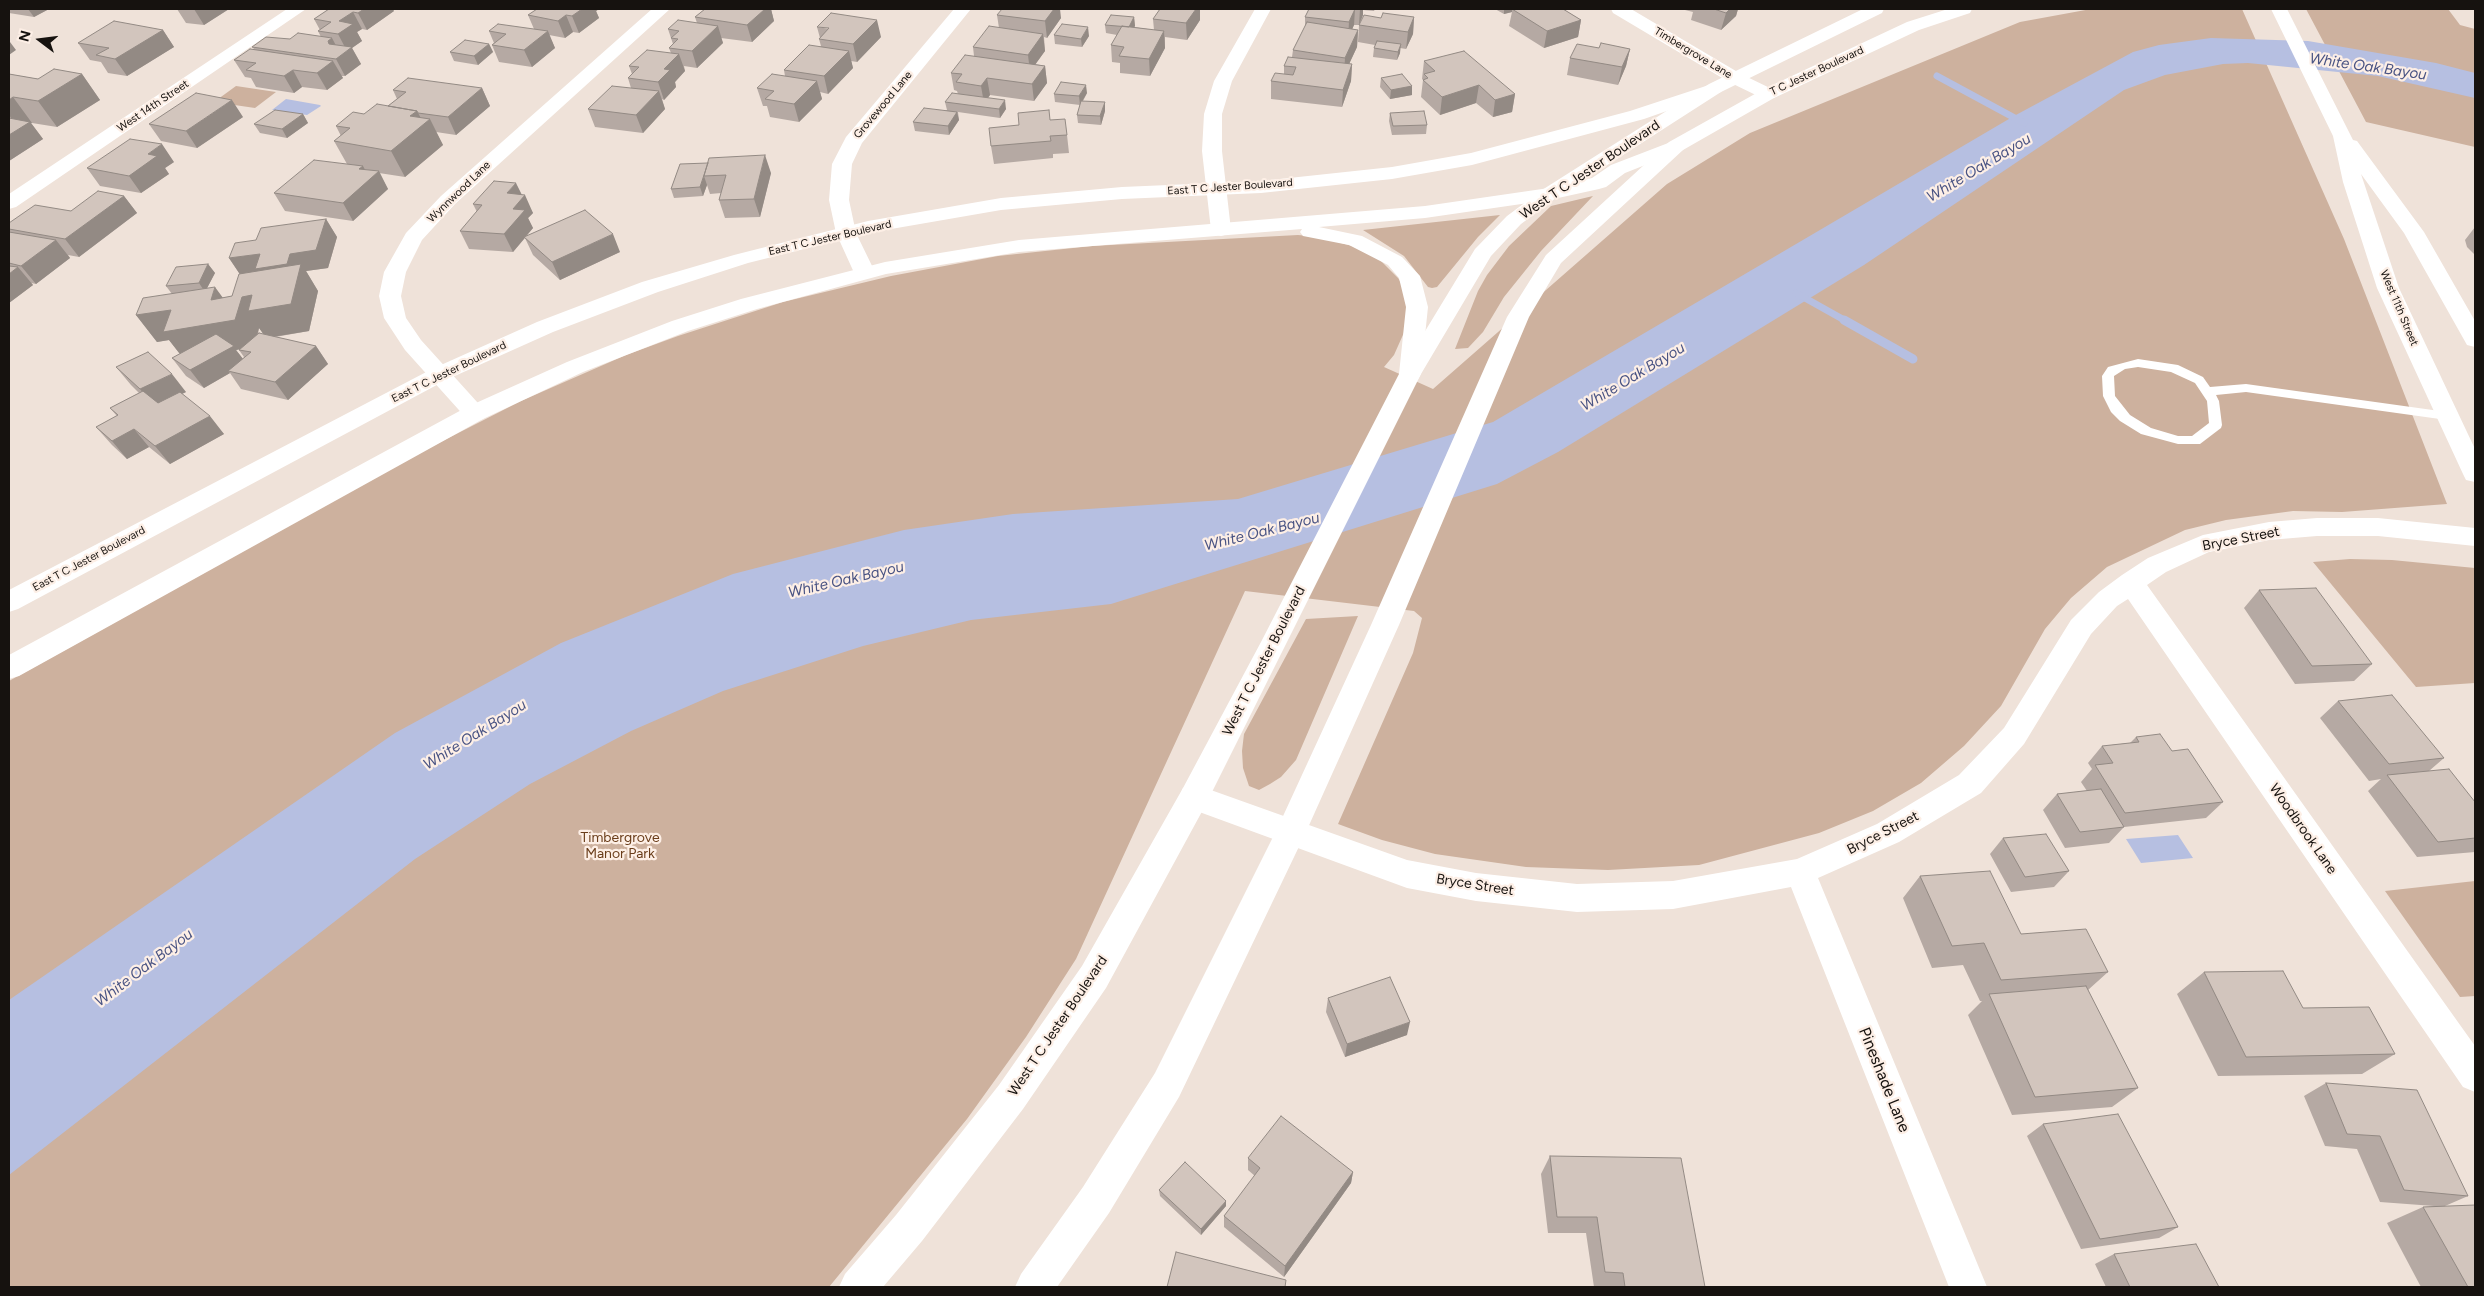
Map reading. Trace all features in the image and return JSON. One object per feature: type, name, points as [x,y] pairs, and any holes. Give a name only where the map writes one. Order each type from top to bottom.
[{"type":"street","name":"West 14th Street","points":[[9,203],[298,9]]},
{"type":"street","name":"Wynnwood Lane","points":[[475,413],[413,345],[395,318],[390,296],[395,272],[414,237],[448,200],[662,9]]},
{"type":"street","name":"Grovewood Lane","points":[[864,272],[846,233],[839,200],[842,164],[853,141],[963,9]]},
{"type":"street","points":[[1221,230],[1218,189],[1212,151],[1214,114],[1223,81],[1263,9]]},
{"type":"street","name":"Timbergrove Lane","points":[[1619,9],[1735,78],[1768,94]]},
{"type":"street","points":[[1715,88],[1876,9]]},
{"type":"street","name":"T C Jester Boulevard","points":[[1676,146],[1768,94],[1913,26],[1964,9]]},
{"type":"street","name":"West 11th Street","points":[[2280,11],[2343,136],[2353,182],[2388,288],[2475,474]]},
{"type":"street","name":"East T C Jester Boulevard","points":[[9,602],[440,374],[545,327],[650,287],[741,259],[846,233],[1001,204],[1122,193],[1261,187],[1392,173],[1472,159],[1637,115],[1715,88]]},
{"type":"street","name":"West T C Jester Boulevard","points":[[858,1287],[909,1228],[1012,1097],[1094,977],[1194,797],[1275,642],[1410,374],[1482,253],[1514,220],[1549,194],[1715,88]]},
{"type":"street","name":"West 11th Street","points":[[2343,136],[2414,232],[2475,340]]},
{"type":"street","points":[[9,668],[475,413],[575,367],[680,326],[749,304],[864,272],[1019,246],[1112,236],[1221,230],[1425,212],[1549,194],[1599,183],[1618,169],[1676,146]]},
{"type":"street","name":"West T C Jester Boulevard","points":[[1034,1287],[1096,1200],[1167,1085],[1291,832],[1385,625],[1518,316],[1553,260],[1639,178],[1676,146]]},
{"type":"street","points":[[1221,230],[1307,231],[1355,240],[1395,261],[1412,285],[1417,307],[1410,374]]},
{"type":"street","name":"Bryce Street","points":[[1194,797],[1408,874],[1476,888],[1577,898],[1673,895],[1800,872],[1888,833],[1970,784],[2014,736],[2080,627],[2108,600],[2157,565],[2203,544],[2268,532],[2317,527],[2378,527],[2475,536]]},
{"type":"street","name":"Woodbrook Lane","points":[[2131,582],[2475,1075]]},
{"type":"street","name":"Pineshade Lane","points":[[1800,872],[1968,1287]]},
{"type":"lane","points":[[2138,363],[2158,365],[2191,375],[2199,380],[2207,392],[2213,401],[2216,425],[2195,441],[2178,440],[2146,431],[2116,410],[2109,396],[2108,376],[2112,370],[2122,366],[2138,363]]},
{"type":"lane","points":[[2207,392],[2246,388],[2447,416]]},
{"type":"green space","name":"Timbergrove Manor Park","points":[[2091,9],[2242,9],[2344,239],[2447,504],[2342,512],[2293,511],[2226,520],[2185,530],[2107,567],[2071,598],[2045,629],[2001,706],[1964,746],[1921,783],[1873,811],[1819,833],[1699,865],[1608,870],[1526,867],[1435,854],[1382,840],[1338,824],[1413,653],[1422,618],[1414,611],[1245,591],[1076,959],[1026,1037],[967,1119],[829,1287],[9,1287],[9,681],[421,452],[521,401],[626,355],[678,336],[783,302],[891,276],[998,256],[1092,246],[1298,235],[1319,237],[1352,246],[1380,260],[1398,278],[1404,287],[1407,301],[1406,328],[1394,355],[1384,367],[1433,389],[1667,184],[1750,133],[2020,22]]},
{"type":"green space","points":[[2306,9],[2448,9],[2460,25],[2475,29],[2475,147],[2366,122]]},
{"type":"green space","points":[[236,86],[276,92],[255,108],[214,102]]},
{"type":"green space","points":[[1593,196],[1541,251],[1504,297],[1483,332],[1468,348],[1455,349],[1478,291],[1487,275],[1509,246],[1551,206]]},
{"type":"green space","points":[[1500,215],[1478,237],[1437,287],[1432,288],[1428,287],[1404,256],[1363,230]]},
{"type":"green space","points":[[2350,559],[2392,560],[2475,568],[2475,683],[2416,687],[2313,562]]},
{"type":"green space","points":[[1358,616],[1296,760],[1281,777],[1270,784],[1259,790],[1249,786],[1243,768],[1244,734],[1306,619]]},
{"type":"green space","points":[[2475,881],[2475,996],[2460,997],[2385,891]]},
{"type":"water","name":"White Oak Bayou","points":[[2211,38],[2308,41],[2436,63],[2475,73],[2475,98],[2378,76],[2248,63],[2223,64],[2165,75],[2124,90],[1864,265],[1558,452],[1497,484],[1111,604],[971,620],[863,646],[723,691],[631,731],[530,784],[415,859],[9,1175],[9,1000],[395,733],[561,643],[733,574],[904,530],[1013,514],[1238,499],[1493,422],[2014,116],[2133,52],[2159,45]]},
{"type":"water","points":[[286,99],[321,106],[307,115],[272,110]]},
{"type":"water","points":[[2178,835],[2193,858],[2141,863],[2126,839]]},
{"type":"building","points":[[329,9],[364,9],[358,13],[353,12],[339,21],[353,24],[338,34],[318,31],[331,22],[314,19]]},
{"type":"building","points":[[537,9],[582,9],[572,16],[566,15],[558,21],[528,15]]},
{"type":"building","points":[[705,9],[765,9],[747,25],[695,17]]},
{"type":"building","points":[[1002,9],[1054,9],[1045,21],[997,15]]},
{"type":"building","points":[[1160,9],[1196,9],[1186,23],[1153,19]]},
{"type":"building","points":[[1309,9],[1355,9],[1349,22],[1305,17]]},
{"type":"building","points":[[1512,9],[1563,9],[1581,20],[1547,31]]},
{"type":"building","points":[[1714,9],[1730,9],[1726,13]]},
{"type":"building","points":[[831,13],[877,20],[853,44],[819,39],[829,28],[817,27]]},
{"type":"building","points":[[1383,13],[1414,17],[1408,32],[1359,25],[1364,15],[1381,18]]},
{"type":"building","points":[[1111,15],[1134,17],[1129,27],[1105,25]]},
{"type":"building","points":[[678,20],[718,26],[692,51],[669,48],[678,39],[671,38],[679,31],[668,29]]},
{"type":"building","points":[[114,21],[163,30],[115,59],[96,55],[109,48],[78,43]]},
{"type":"building","points":[[1307,22],[1358,30],[1345,58],[1293,50]]},
{"type":"building","points":[[498,24],[548,31],[524,50],[492,45],[506,34],[489,31]]},
{"type":"building","points":[[1062,24],[1088,27],[1081,39],[1054,35]]},
{"type":"building","points":[[989,26],[1043,34],[1028,55],[973,47]]},
{"type":"building","points":[[1122,26],[1164,31],[1149,59],[1119,56],[1124,47],[1111,45]]},
{"type":"building","points":[[298,33],[332,38],[328,41],[329,44],[352,47],[336,59],[252,47],[266,37],[290,39]]},
{"type":"building","points":[[465,40],[489,44],[474,56],[450,52]]},
{"type":"building","points":[[1377,41],[1401,44],[1398,52],[1374,48]]},
{"type":"building","points":[[1601,43],[1630,49],[1622,67],[1570,58],[1577,44],[1599,48]]},
{"type":"building","points":[[809,45],[849,51],[824,76],[784,70]]},
{"type":"building","points":[[250,49],[333,61],[317,73],[293,70],[284,76],[246,70],[256,63],[234,60]]},
{"type":"building","points":[[647,50],[679,54],[664,69],[670,70],[658,82],[628,78],[639,67],[629,66]]},
{"type":"building","points":[[1464,51],[1515,94],[1495,100],[1479,85],[1442,97],[1423,80],[1428,78],[1424,74],[1435,71],[1424,61]]},
{"type":"building","points":[[965,55],[1045,66],[1032,84],[987,78],[981,86],[956,82],[962,74],[951,73]]},
{"type":"building","points":[[1288,57],[1352,64],[1343,90],[1271,81],[1275,73],[1293,75],[1296,67],[1284,66]]},
{"type":"building","points":[[54,69],[82,74],[38,101],[13,97],[9,100],[9,74],[38,79]]},
{"type":"building","points":[[772,74],[817,81],[794,104],[765,99],[774,91],[757,88]]},
{"type":"building","points":[[1402,74],[1412,86],[1391,90],[1381,78]]},
{"type":"building","points":[[408,78],[482,88],[448,117],[388,106],[406,92],[393,90]]},
{"type":"building","points":[[1061,82],[1086,85],[1079,96],[1054,94]]},
{"type":"building","points":[[612,86],[659,91],[636,115],[588,109]]},
{"type":"building","points":[[196,93],[232,100],[186,131],[149,124]]},
{"type":"building","points":[[952,93],[1005,100],[999,109],[945,102]]},
{"type":"building","points":[[1081,101],[1105,102],[1100,116],[1077,115]]},
{"type":"building","points":[[377,104],[417,111],[410,116],[430,119],[391,151],[334,141],[350,128],[336,126],[353,112],[364,114]]},
{"type":"building","points":[[924,108],[957,112],[948,126],[913,122]]},
{"type":"building","points":[[275,110],[303,114],[282,129],[254,124]]},
{"type":"building","points":[[1049,110],[1050,120],[1065,119],[1067,135],[1050,136],[1051,141],[991,146],[989,128],[1019,125],[1018,113]]},
{"type":"building","points":[[1424,111],[1427,125],[1393,126],[1390,113]]},
{"type":"building","points":[[9,118],[30,122],[9,135]]},
{"type":"building","points":[[130,139],[162,144],[148,154],[157,156],[129,176],[87,168]]},
{"type":"building","points":[[765,155],[754,199],[719,200],[726,175],[704,176],[709,158]]},
{"type":"building","points":[[314,160],[363,166],[359,169],[379,171],[343,203],[274,193]]},
{"type":"building","points":[[708,163],[700,187],[671,189],[680,164]]},
{"type":"building","points":[[494,181],[516,183],[507,193],[525,195],[513,209],[525,210],[504,234],[460,231],[482,205],[473,204]]},
{"type":"building","points":[[98,191],[124,196],[65,239],[9,229],[9,223],[35,205],[71,211]]},
{"type":"building","points":[[585,210],[613,234],[552,262],[524,237]]},
{"type":"building","points":[[326,219],[316,250],[290,254],[287,264],[255,269],[260,254],[229,258],[235,243],[256,240],[261,228]]},
{"type":"building","points":[[9,232],[56,240],[21,266],[9,263]]},
{"type":"building","points":[[208,264],[199,283],[166,286],[176,267]]},
{"type":"building","points":[[301,264],[291,304],[248,311],[252,295],[242,297],[235,320],[163,332],[171,310],[136,315],[143,298],[215,287],[211,300],[232,296],[239,274]]},
{"type":"building","points":[[9,266],[18,267],[9,274]]},
{"type":"building","points":[[259,333],[316,346],[275,382],[228,371],[251,352],[239,350]]},
{"type":"building","points":[[216,334],[234,346],[190,370],[172,358]]},
{"type":"building","points":[[148,352],[172,374],[140,389],[116,367]]},
{"type":"building","points":[[143,391],[158,403],[180,392],[210,416],[155,446],[134,429],[112,441],[96,427],[118,415],[110,408]]},
{"type":"building","points":[[2316,588],[2372,664],[2312,666],[2259,590]]},
{"type":"building","points":[[2392,695],[2444,758],[2389,764],[2338,701]]},
{"type":"building","points":[[2160,734],[2172,751],[2188,749],[2223,802],[2125,813],[2095,765],[2113,763],[2102,746],[2139,742],[2136,737]]},
{"type":"building","points":[[2449,769],[2475,802],[2475,838],[2438,842],[2387,775]]},
{"type":"building","points":[[2101,789],[2124,827],[2080,832],[2057,794]]},
{"type":"building","points":[[2046,834],[2069,871],[2025,877],[2003,838]]},
{"type":"building","points":[[1990,871],[2021,934],[2086,929],[2108,972],[2001,980],[1984,943],[1952,946],[1920,876]]},
{"type":"building","points":[[2283,971],[2303,1008],[2369,1007],[2395,1054],[2246,1057],[2204,972]]},
{"type":"building","points":[[1390,977],[1410,1022],[1347,1044],[1328,998]]},
{"type":"building","points":[[2086,986],[2138,1088],[2035,1097],[1989,994]]},
{"type":"building","points":[[2326,1083],[2417,1090],[2468,1196],[2404,1190],[2380,1136],[2347,1134]]},
{"type":"building","points":[[2118,1114],[2178,1227],[2100,1239],[2043,1124]]},
{"type":"building","points":[[1281,1116],[1353,1172],[1285,1266],[1224,1216],[1260,1168],[1248,1158]]},
{"type":"building","points":[[1550,1156],[1681,1158],[1705,1287],[1625,1287],[1623,1273],[1605,1272],[1597,1217],[1557,1217]]},
{"type":"building","points":[[1185,1162],[1226,1201],[1201,1229],[1159,1190]]},
{"type":"building","points":[[2475,1205],[2475,1287],[2468,1287],[2423,1207]]},
{"type":"building","points":[[2196,1244],[2219,1287],[2130,1287],[2114,1254]]},
{"type":"building","points":[[1176,1252],[1286,1280],[1285,1287],[1167,1287]]},
{"type":"waterway","name":"White Oak Bayou","points":[[1937,76],[2024,123]]},
{"type":"waterway","points":[[1796,293],[1846,321]]},
{"type":"waterway","points":[[1844,320],[1913,359]]}]
